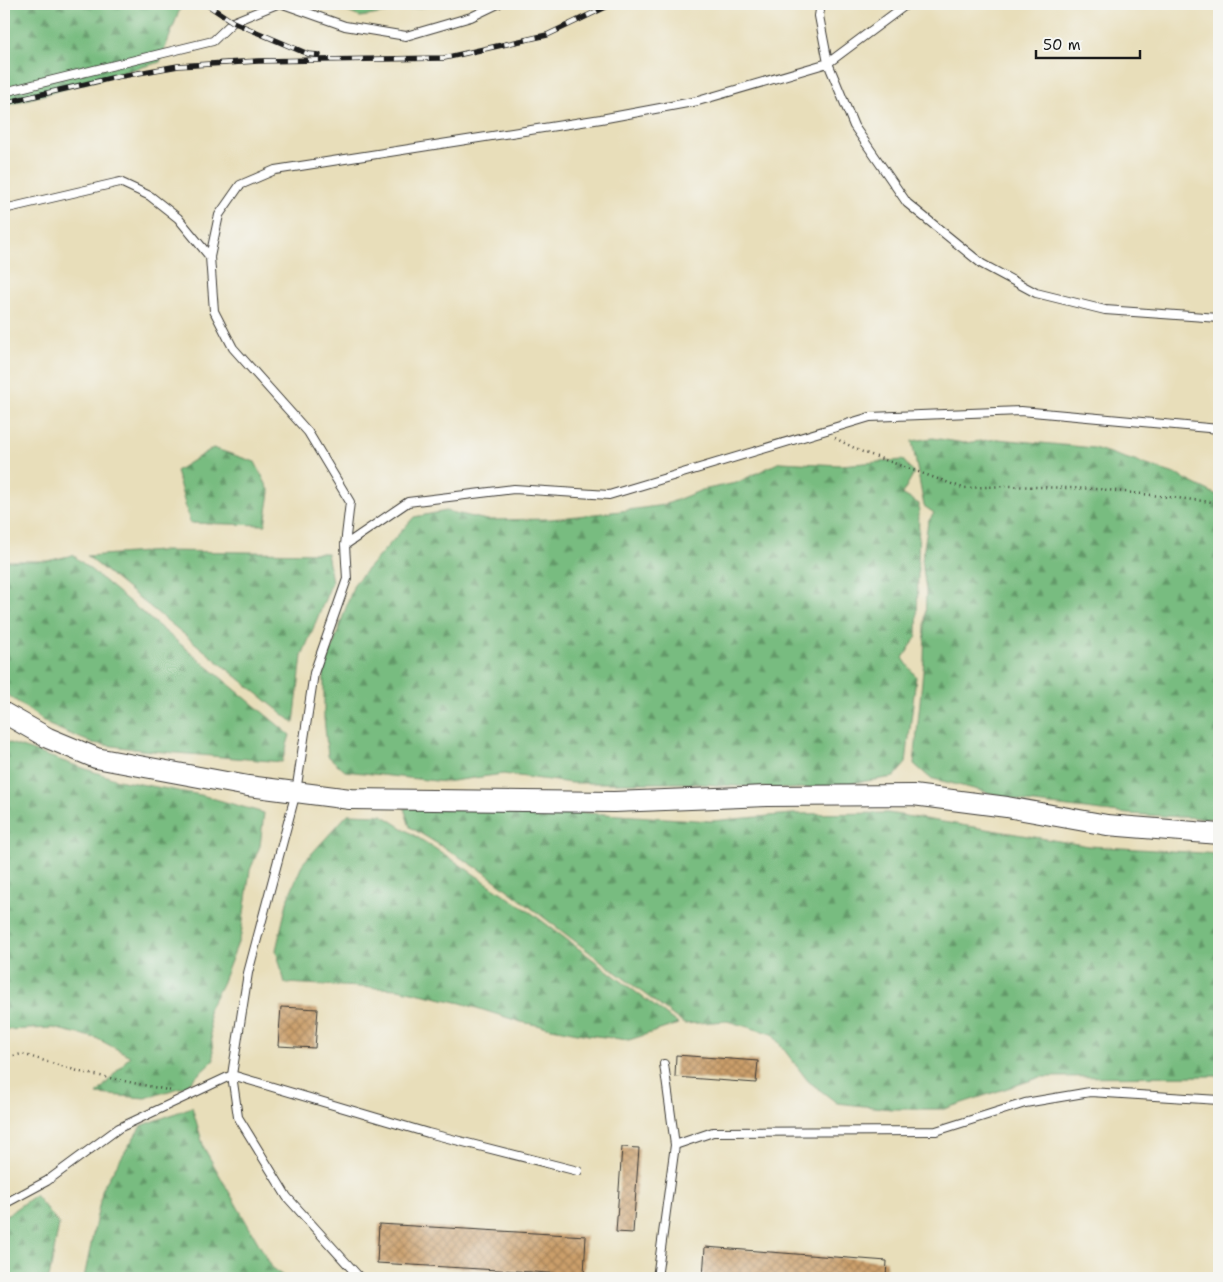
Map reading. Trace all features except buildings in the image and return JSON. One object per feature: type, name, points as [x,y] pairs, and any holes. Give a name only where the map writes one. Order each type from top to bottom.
[{"type":"street","points":[[4,713],[48,738],[96,758],[248,786],[350,799],[614,802],[767,796],[913,795],[1007,807],[1106,825],[1219,834]]},
{"type":"lane","points":[[4,92],[213,41],[233,22],[277,4]]},
{"type":"lane","points":[[283,4],[345,26],[406,36],[471,17],[498,4]]},
{"type":"lane","points":[[821,4],[819,16],[828,63],[854,126],[908,203],[982,264],[1036,293],[1105,310],[1219,318]]},
{"type":"lane","points":[[360,1278],[287,1197],[238,1117],[232,1075],[248,973],[296,792],[314,673],[347,579],[345,545],[350,502],[308,432],[233,348],[214,311],[210,257],[219,215],[240,185],[275,170],[601,119],[698,101],[828,63],[907,4]]},
{"type":"lane","points":[[4,209],[120,182],[150,196],[178,218],[210,257]]},
{"type":"lane","points":[[345,545],[408,502],[514,489],[608,495],[870,417],[1021,411],[1219,430]]},
{"type":"lane","points":[[657,1278],[675,1145],[664,1064]]},
{"type":"lane","points":[[4,1204],[47,1181],[118,1128],[232,1075],[428,1134],[578,1171]]},
{"type":"lane","points":[[675,1145],[714,1132],[936,1131],[1025,1103],[1090,1092],[1219,1100]]},
{"type":"path","points":[[822,431],[860,451],[963,488],[1008,486],[1100,489],[1212,502],[1219,505]]},
{"type":"path","points":[[4,1058],[22,1054],[81,1072],[190,1095]]},
{"type":"green space","points":[[4,4],[179,4],[181,6],[160,62],[4,106]]},
{"type":"green space","points":[[328,4],[442,4],[360,17]]},
{"type":"green space","points":[[933,438],[964,443],[998,439],[1094,448],[1175,474],[1219,496],[1219,819],[1128,814],[1026,802],[930,778],[914,764],[924,660],[926,591],[922,561],[928,522],[934,513],[924,506],[912,441]]},
{"type":"green space","points":[[213,448],[255,462],[270,492],[265,525],[190,523],[176,471]]},
{"type":"green space","points":[[903,460],[914,473],[902,494],[919,504],[917,636],[903,658],[916,677],[906,763],[894,777],[833,786],[790,789],[681,783],[572,783],[503,774],[445,782],[345,771],[328,756],[324,718],[324,672],[354,584],[414,517],[446,511],[487,520],[551,519],[621,511],[664,505],[702,490],[736,483],[780,462],[840,465]]},
{"type":"green space","points":[[160,551],[327,553],[332,582],[302,656],[294,723],[87,556]]},
{"type":"green space","points":[[73,555],[290,735],[282,762],[141,750],[92,743],[49,725],[4,692],[4,561],[47,561]]},
{"type":"green space","points":[[4,741],[118,780],[201,795],[264,813],[260,846],[250,870],[241,935],[222,984],[208,1010],[214,1060],[186,1086],[145,1098],[97,1094],[130,1056],[96,1038],[53,1028],[4,1030]]},
{"type":"green space","points":[[404,808],[528,809],[711,821],[792,814],[888,813],[1089,846],[1219,854],[1219,1076],[1041,1077],[944,1109],[891,1109],[837,1103],[808,1081],[772,1034],[727,1021],[684,1024],[484,872],[410,827]]},
{"type":"green space","points":[[348,814],[382,815],[447,856],[533,914],[678,1024],[629,1040],[588,1035],[521,1022],[461,1003],[398,989],[285,983],[276,950],[288,898],[303,863]]},
{"type":"green space","points":[[192,1107],[204,1148],[273,1269],[286,1278],[84,1278],[103,1187],[141,1126]]},
{"type":"green space","points":[[35,1195],[59,1224],[49,1278],[4,1278],[4,1217]]},
{"type":"railway","points":[[206,4],[233,22],[308,54],[319,55]]},
{"type":"railway","points":[[4,103],[116,77],[178,66],[258,61],[444,58],[547,35],[612,4]]}]
